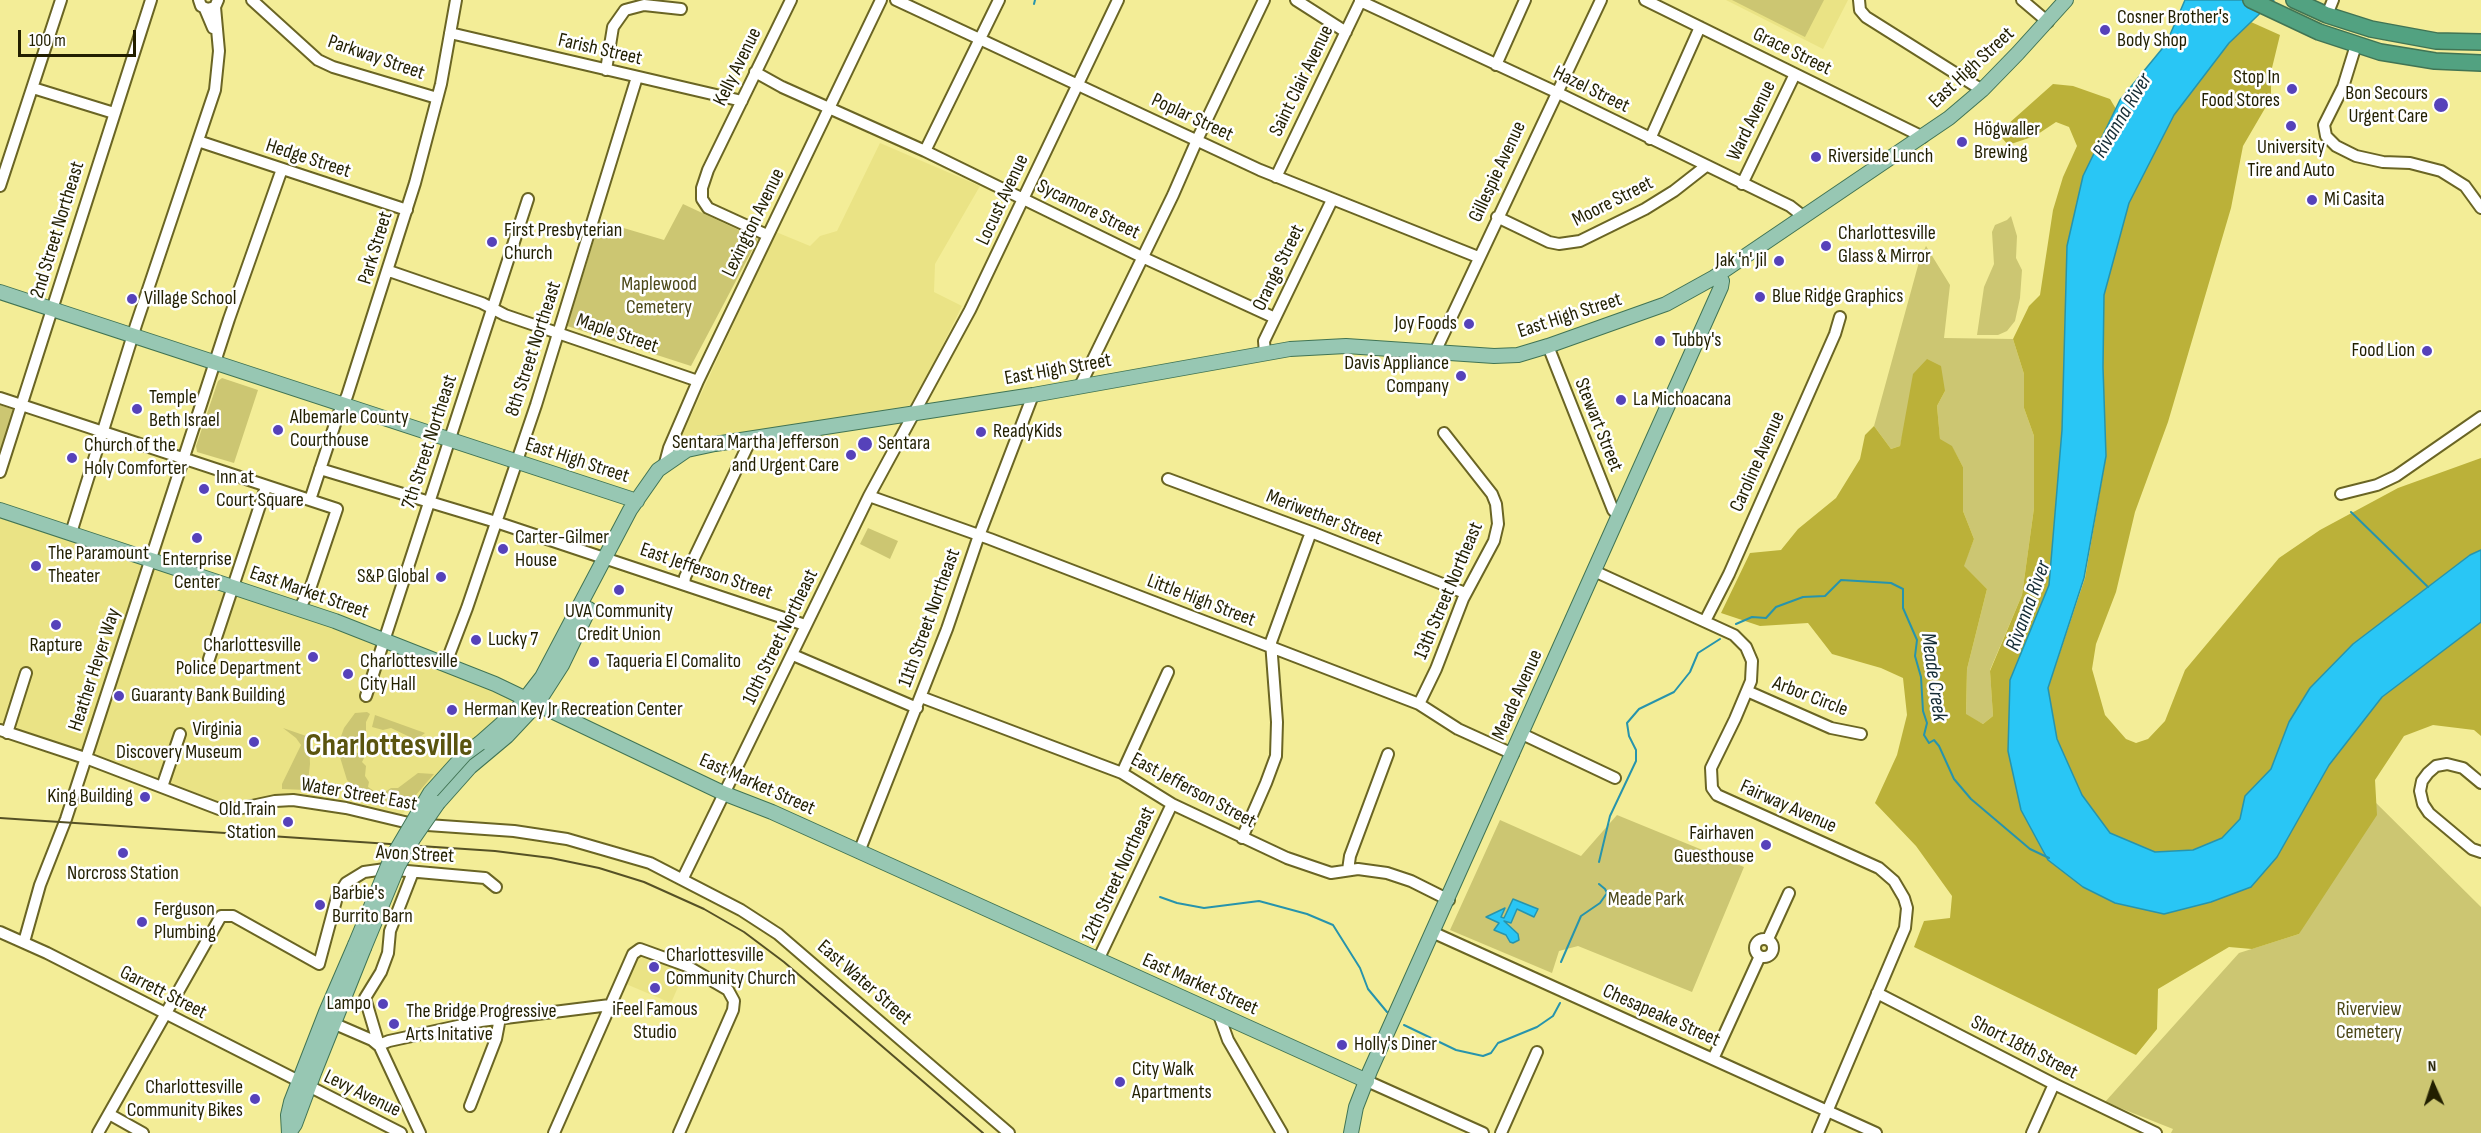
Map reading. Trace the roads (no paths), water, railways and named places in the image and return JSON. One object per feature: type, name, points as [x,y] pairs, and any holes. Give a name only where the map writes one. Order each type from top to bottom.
[{"type":"highway","points":[[2251,0],[2278,14],[2356,45],[2416,59],[2481,63]]},
{"type":"highway","points":[[2294,0],[2327,15],[2371,29],[2408,37],[2450,42],[2481,42]]},
{"type":"main road","name":"East High Street","points":[[0,292],[637,501],[665,463],[695,448],[1033,395],[1265,352],[1346,346],[1509,356],[1548,346],[1666,304],[1718,275],[1923,137],[1982,90],[2048,22],[2066,0]]},
{"type":"main road","name":"Meade Avenue","points":[[1351,1133],[1356,1107],[1432,932],[1449,900],[1721,287],[1722,281],[1718,275]]},
{"type":"main road","points":[[289,1133],[296,1124],[304,1085],[328,1021],[360,946],[412,839],[486,745],[532,701],[562,665],[637,501]]},
{"type":"main road","name":"East Market Street","points":[[0,510],[299,609],[386,639],[446,663],[532,701],[723,793],[1367,1081]]},
{"type":"street","points":[[0,186],[61,0]]},
{"type":"street","name":"2nd Street Northeast","points":[[0,472],[151,0]]},
{"type":"street","name":"Parkway Street","points":[[252,0],[318,60],[333,67],[437,98]]},
{"type":"street","name":"Park Street","points":[[310,500],[407,210],[437,98],[456,0]]},
{"type":"street","name":"Kelly Avenue","points":[[767,235],[704,205],[702,199],[705,178],[717,150],[791,0]]},
{"type":"street","name":"Lexington Avenue","points":[[665,463],[669,447],[698,381],[881,0]]},
{"type":"street","name":"Poplar Street","points":[[896,0],[1276,177],[1478,257]]},
{"type":"street","points":[[925,151],[999,0]]},
{"type":"street","name":"Locust Avenue","points":[[915,414],[969,314],[1118,0]]},
{"type":"street","points":[[1080,386],[1264,0]]},
{"type":"street","points":[[1296,0],[1346,32]]},
{"type":"street","points":[[1496,65],[1526,0]]},
{"type":"street","name":"Grace Street","points":[[1645,0],[1923,137]]},
{"type":"street","points":[[1859,0],[1860,10],[1866,17],[1982,90]]},
{"type":"street","points":[[2022,0],[2048,22]]},
{"type":"street","points":[[2327,15],[2333,0]]},
{"type":"street","name":"Saint Clair Avenue","points":[[1276,177],[1360,1]]},
{"type":"street","name":"Hazel Street","points":[[1360,1],[1556,92],[1790,206],[1804,217]]},
{"type":"street","points":[[71,533],[102,431],[215,90],[217,37],[209,2]]},
{"type":"street","points":[[606,70],[613,27],[625,10],[644,5],[681,9]]},
{"type":"street","name":"Gillespie Avenue","points":[[1435,352],[1599,5]]},
{"type":"street","points":[[1650,139],[1700,27]]},
{"type":"street","name":"Farish Street","points":[[450,33],[742,101]]},
{"type":"street","points":[[2356,45],[2343,87],[2324,125],[2326,136],[2334,145],[2370,160],[2410,162],[2441,171],[2465,186],[2481,208]]},
{"type":"street","name":"Sycamore Street","points":[[755,72],[782,87],[925,151],[1142,257],[1275,318]]},
{"type":"street","name":"Ward Avenue","points":[[1742,184],[1795,74]]},
{"type":"street","name":"8th Street Northeast","points":[[446,663],[467,608],[558,333],[637,77]]},
{"type":"street","points":[[33,88],[114,113]]},
{"type":"street","name":"Hedge Street","points":[[198,141],[407,210]]},
{"type":"street","name":"Moore Street","points":[[1497,218],[1550,242],[1580,241],[1645,209],[1674,191],[1706,166]]},
{"type":"street","name":"Heather Heyer Way","points":[[24,942],[40,885],[62,830],[183,458],[282,170]]},
{"type":"street","name":"7th Street Northeast","points":[[366,696],[528,199]]},
{"type":"street","name":"Orange Street","points":[[1265,352],[1264,341],[1332,200]]},
{"type":"street","name":"Maple Street","points":[[388,271],[698,381]]},
{"type":"street","name":"Caroline Avenue","points":[[1705,621],[1729,574],[1835,334],[1840,317]]},
{"type":"street","name":"Stewart Street","points":[[1548,346],[1614,512],[1618,515]]},
{"type":"street","name":"11th Street Northeast","points":[[859,852],[921,697],[1033,395]]},
{"type":"street","points":[[0,398],[337,509],[310,589],[299,609]]},
{"type":"street","name":"10th Street Northeast","points":[[682,878],[793,655],[805,625],[906,426],[915,414]]},
{"type":"street","points":[[2341,494],[2376,485],[2396,476],[2481,417]]},
{"type":"street","name":"13th Street Northeast","points":[[1419,704],[1436,669],[1465,593],[1494,541],[1498,514],[1488,488],[1444,433]]},
{"type":"street","points":[[684,584],[693,559],[752,439]]},
{"type":"street","name":"East Jefferson Street","points":[[320,469],[496,522],[805,625]]},
{"type":"street","name":"Meriwether Street","points":[[1168,479],[1465,593]]},
{"type":"street","points":[[209,659],[266,487]]},
{"type":"street","name":"Little High Street","points":[[870,496],[980,535],[1419,704],[1458,729],[1514,754]]},
{"type":"street","points":[[1242,838],[1276,756],[1277,722],[1270,647],[1311,532]]},
{"type":"street","name":"Fairway Avenue","points":[[1594,571],[1734,635],[1746,647],[1752,661],[1747,691],[1711,768],[1712,789],[1717,795],[1879,868],[1894,881],[1904,898],[1907,918],[1905,928],[1818,1133]]},
{"type":"street","points":[[793,655],[916,708]]},
{"type":"street","points":[[1122,773],[1168,672]]},
{"type":"street","points":[[4,731],[27,673]]},
{"type":"street","name":"Arbor Circle","points":[[1747,691],[1831,728],[1861,734]]},
{"type":"street","name":"East Jefferson Street","points":[[921,697],[1122,773],[1172,804],[1287,858],[1331,873],[1348,870],[1375,870],[1396,875],[1449,900]]},
{"type":"street","name":"Water Street East","points":[[4,731],[227,810],[292,800],[346,808],[413,824],[514,831],[567,839],[650,862],[682,878]]},
{"type":"street","points":[[162,787],[180,734]]},
{"type":"street","points":[[1522,734],[1615,778]]},
{"type":"street","points":[[1348,870],[1353,847],[1388,754]]},
{"type":"street","points":[[2481,783],[2463,768],[2447,764],[2436,766],[2428,773],[2422,781],[2420,791],[2423,804],[2429,813],[2472,849],[2481,852]]},
{"type":"street","name":"12th Street Northeast","points":[[1098,960],[1172,804]]},
{"type":"street","name":"Avon Street","points":[[165,1014],[221,916],[233,916],[319,964],[332,908],[346,883],[364,872],[375,870],[484,878],[496,887]]},
{"type":"street","points":[[413,872],[390,931],[388,953],[381,972],[365,998],[379,1045],[420,1133]]},
{"type":"street","name":"East Water Street","points":[[682,878],[741,910],[778,934],[1008,1133]]},
{"type":"street","points":[[1713,1059],[1761,956],[1755,951],[1755,945],[1762,939],[1768,939],[1789,893]]},
{"type":"street","name":"Garrett Street","points":[[0,932],[24,942],[304,1085]]},
{"type":"street","name":"Chesapeake Street","points":[[1432,932],[1876,1133]]},
{"type":"street","points":[[554,1133],[636,950],[644,949],[687,966],[728,990],[734,1003],[729,1020],[679,1133]]},
{"type":"street","name":"Short 18th Street","points":[[1877,993],[2054,1084],[2156,1133]]},
{"type":"street","points":[[328,1021],[379,1045],[500,1018],[610,1005]]},
{"type":"street","points":[[98,1133],[165,1014]]},
{"type":"street","points":[[1219,1015],[1228,1040],[1282,1133]]},
{"type":"street","points":[[470,1106],[496,1039],[500,1018]]},
{"type":"street","points":[[1501,1133],[1538,1052]]},
{"type":"street","name":"East Market Street","points":[[1367,1081],[1483,1133]]},
{"type":"street","points":[[2032,1133],[2054,1084]]},
{"type":"street","name":"Levy Avenue","points":[[304,1085],[401,1133]]},
{"type":"street","points":[[109,1114],[143,1133]]},
{"type":"water","name":"Rivanna River","points":[[2185,0],[2274,0],[2229,43],[2174,115],[2129,203],[2104,295],[2103,367],[2106,456],[2084,578],[2048,688],[2057,739],[2082,795],[2110,833],[2155,852],[2193,850],[2222,838],[2240,819],[2245,796],[2271,769],[2289,722],[2310,688],[2353,644],[2470,555],[2481,550],[2481,622],[2382,697],[2329,765],[2277,857],[2251,887],[2211,902],[2164,914],[2115,903],[2083,887],[2048,860],[2021,810],[2008,751],[2010,680],[2049,585],[2062,430],[2067,246],[2083,176],[2120,100],[2166,44]]},
{"type":"water","points":[[1513,899],[1538,909],[1534,917],[1517,909],[1511,923],[1504,921],[1518,934],[1519,940],[1513,943],[1506,935],[1494,930],[1499,923],[1486,917],[1505,908],[1501,917],[1504,918]]},
{"type":"waterway","points":[[1034,4],[1035,0]]},
{"type":"waterway","points":[[2351,512],[2428,587]]},
{"type":"waterway","name":"Meade Creek","points":[[1736,624],[1752,617],[1766,618],[1776,607],[1803,597],[1825,596],[1841,580],[1891,583],[1903,589],[1903,608],[1917,640],[1915,656],[1921,677],[1923,711],[1927,723],[1924,735],[1929,743],[1934,740],[1939,746],[1954,779],[1971,799],[2030,849],[2049,858]]},
{"type":"waterway","name":"Meade Creek","points":[[1599,862],[1610,816],[1636,761],[1636,750],[1629,736],[1627,723],[1639,709],[1674,692],[1690,672],[1698,653],[1720,639]]},
{"type":"waterway","name":"Meade Creek","points":[[1561,962],[1581,916],[1600,903],[1607,893],[1599,884]]},
{"type":"waterway","name":"Meade Creek","points":[[1160,897],[1204,908],[1259,901],[1307,914],[1333,925],[1360,968],[1368,989],[1387,1012]]},
{"type":"waterway","name":"Meade Creek","points":[[1404,1025],[1456,1050],[1483,1056],[1491,1053],[1498,1043],[1537,1027],[1553,1016],[1560,1003]]},
{"type":"railway","points":[[0,818],[495,851],[551,858],[599,868],[644,882],[704,909],[744,932],[784,962],[983,1133]]},
{"type":"place","name":"Cosner Brother's Body Shop","points":[[2105,30]]},
{"type":"place","name":"Stop In Food Stores","points":[[2292,89]]},
{"type":"place","name":"Bon Secours Urgent Care","points":[[2441,105]]},
{"type":"place","name":"University Tire and Auto","points":[[2291,126]]},
{"type":"place","name":"Högwaller Brewing","points":[[1962,142]]},
{"type":"place","name":"Riverside Lunch","points":[[1816,157]]},
{"type":"place","name":"Mi Casita","points":[[2312,200]]},
{"type":"place","name":"First Presbyterian Church","points":[[492,242]]},
{"type":"place","name":"Charlottesville Glass & Mirror","points":[[1826,246]]},
{"type":"place","name":"Jak 'n' Jil","points":[[1779,261]]},
{"type":"place","name":"Blue Ridge Graphics","points":[[1760,297]]},
{"type":"place","name":"Village School","points":[[132,299]]},
{"type":"place","name":"Joy Foods","points":[[1469,324]]},
{"type":"place","name":"Tubby's","points":[[1660,341]]},
{"type":"place","name":"Food Lion","points":[[2427,351]]},
{"type":"place","name":"Davis Appliance Company","points":[[1461,376]]},
{"type":"place","name":"La Michoacana","points":[[1621,400]]},
{"type":"place","name":"Temple Beth Israel","points":[[137,409]]},
{"type":"place","name":"Albemarle County Courthouse","points":[[278,430]]},
{"type":"place","name":"ReadyKids","points":[[981,432]]},
{"type":"place","name":"Sentara","points":[[865,444]]},
{"type":"place","name":"Sentara Martha Jefferson and Urgent Care","points":[[851,455]]},
{"type":"place","name":"Church of the Holy Comforter","points":[[72,458]]},
{"type":"place","name":"Inn at Court Square","points":[[204,489]]},
{"type":"place","name":"Enterprise Center","points":[[197,538]]},
{"type":"place","name":"Carter-Gilmer House","points":[[503,549]]},
{"type":"place","name":"The Paramount Theater","points":[[36,566]]},
{"type":"place","name":"S&P Global","points":[[441,577]]},
{"type":"place","name":"UVA Community Credit Union","points":[[619,590]]},
{"type":"place","name":"Rapture","points":[[56,625]]},
{"type":"place","name":"Lucky 7","points":[[476,640]]},
{"type":"place","name":"Charlottesville Police Department","points":[[313,657]]},
{"type":"place","name":"Taqueria El Comalito","points":[[594,662]]},
{"type":"place","name":"Charlottesville City Hall","points":[[348,674]]},
{"type":"place","name":"Guaranty Bank Building","points":[[119,696]]},
{"type":"place","name":"Herman Key Jr Recreation Center","points":[[452,710]]},
{"type":"place","name":"Virginia Discovery Museum","points":[[254,742]]},
{"type":"place","name":"King Building","points":[[145,797]]},
{"type":"place","name":"Old Train Station","points":[[288,822]]},
{"type":"place","name":"Fairhaven Guesthouse","points":[[1766,845]]},
{"type":"place","name":"Norcross Station","points":[[123,853]]},
{"type":"place","name":"Barbie's Burrito Barn","points":[[320,905]]},
{"type":"place","name":"Ferguson Plumbing","points":[[142,922]]},
{"type":"place","name":"Charlottesville Community Church","points":[[654,967]]},
{"type":"place","name":"iFeel Famous Studio","points":[[655,988]]},
{"type":"place","name":"Lampo","points":[[383,1004]]},
{"type":"place","name":"The Bridge Progressive Arts Initative","points":[[394,1024]]},
{"type":"place","name":"Holly's Diner","points":[[1342,1045]]},
{"type":"place","name":"City Walk Apartments","points":[[1120,1082]]},
{"type":"place","name":"Charlottesville Community Bikes","points":[[255,1099]]},
{"type":"district","name":"Charlottesville","points":[[389,747]]},
{"type":"park label","name":"Maplewood Cemetery","points":[[659,296]]},
{"type":"park label","name":"Meade Park","points":[[1646,900]]},
{"type":"park label","name":"Riverview Cemetery","points":[[2369,1022]]}]
